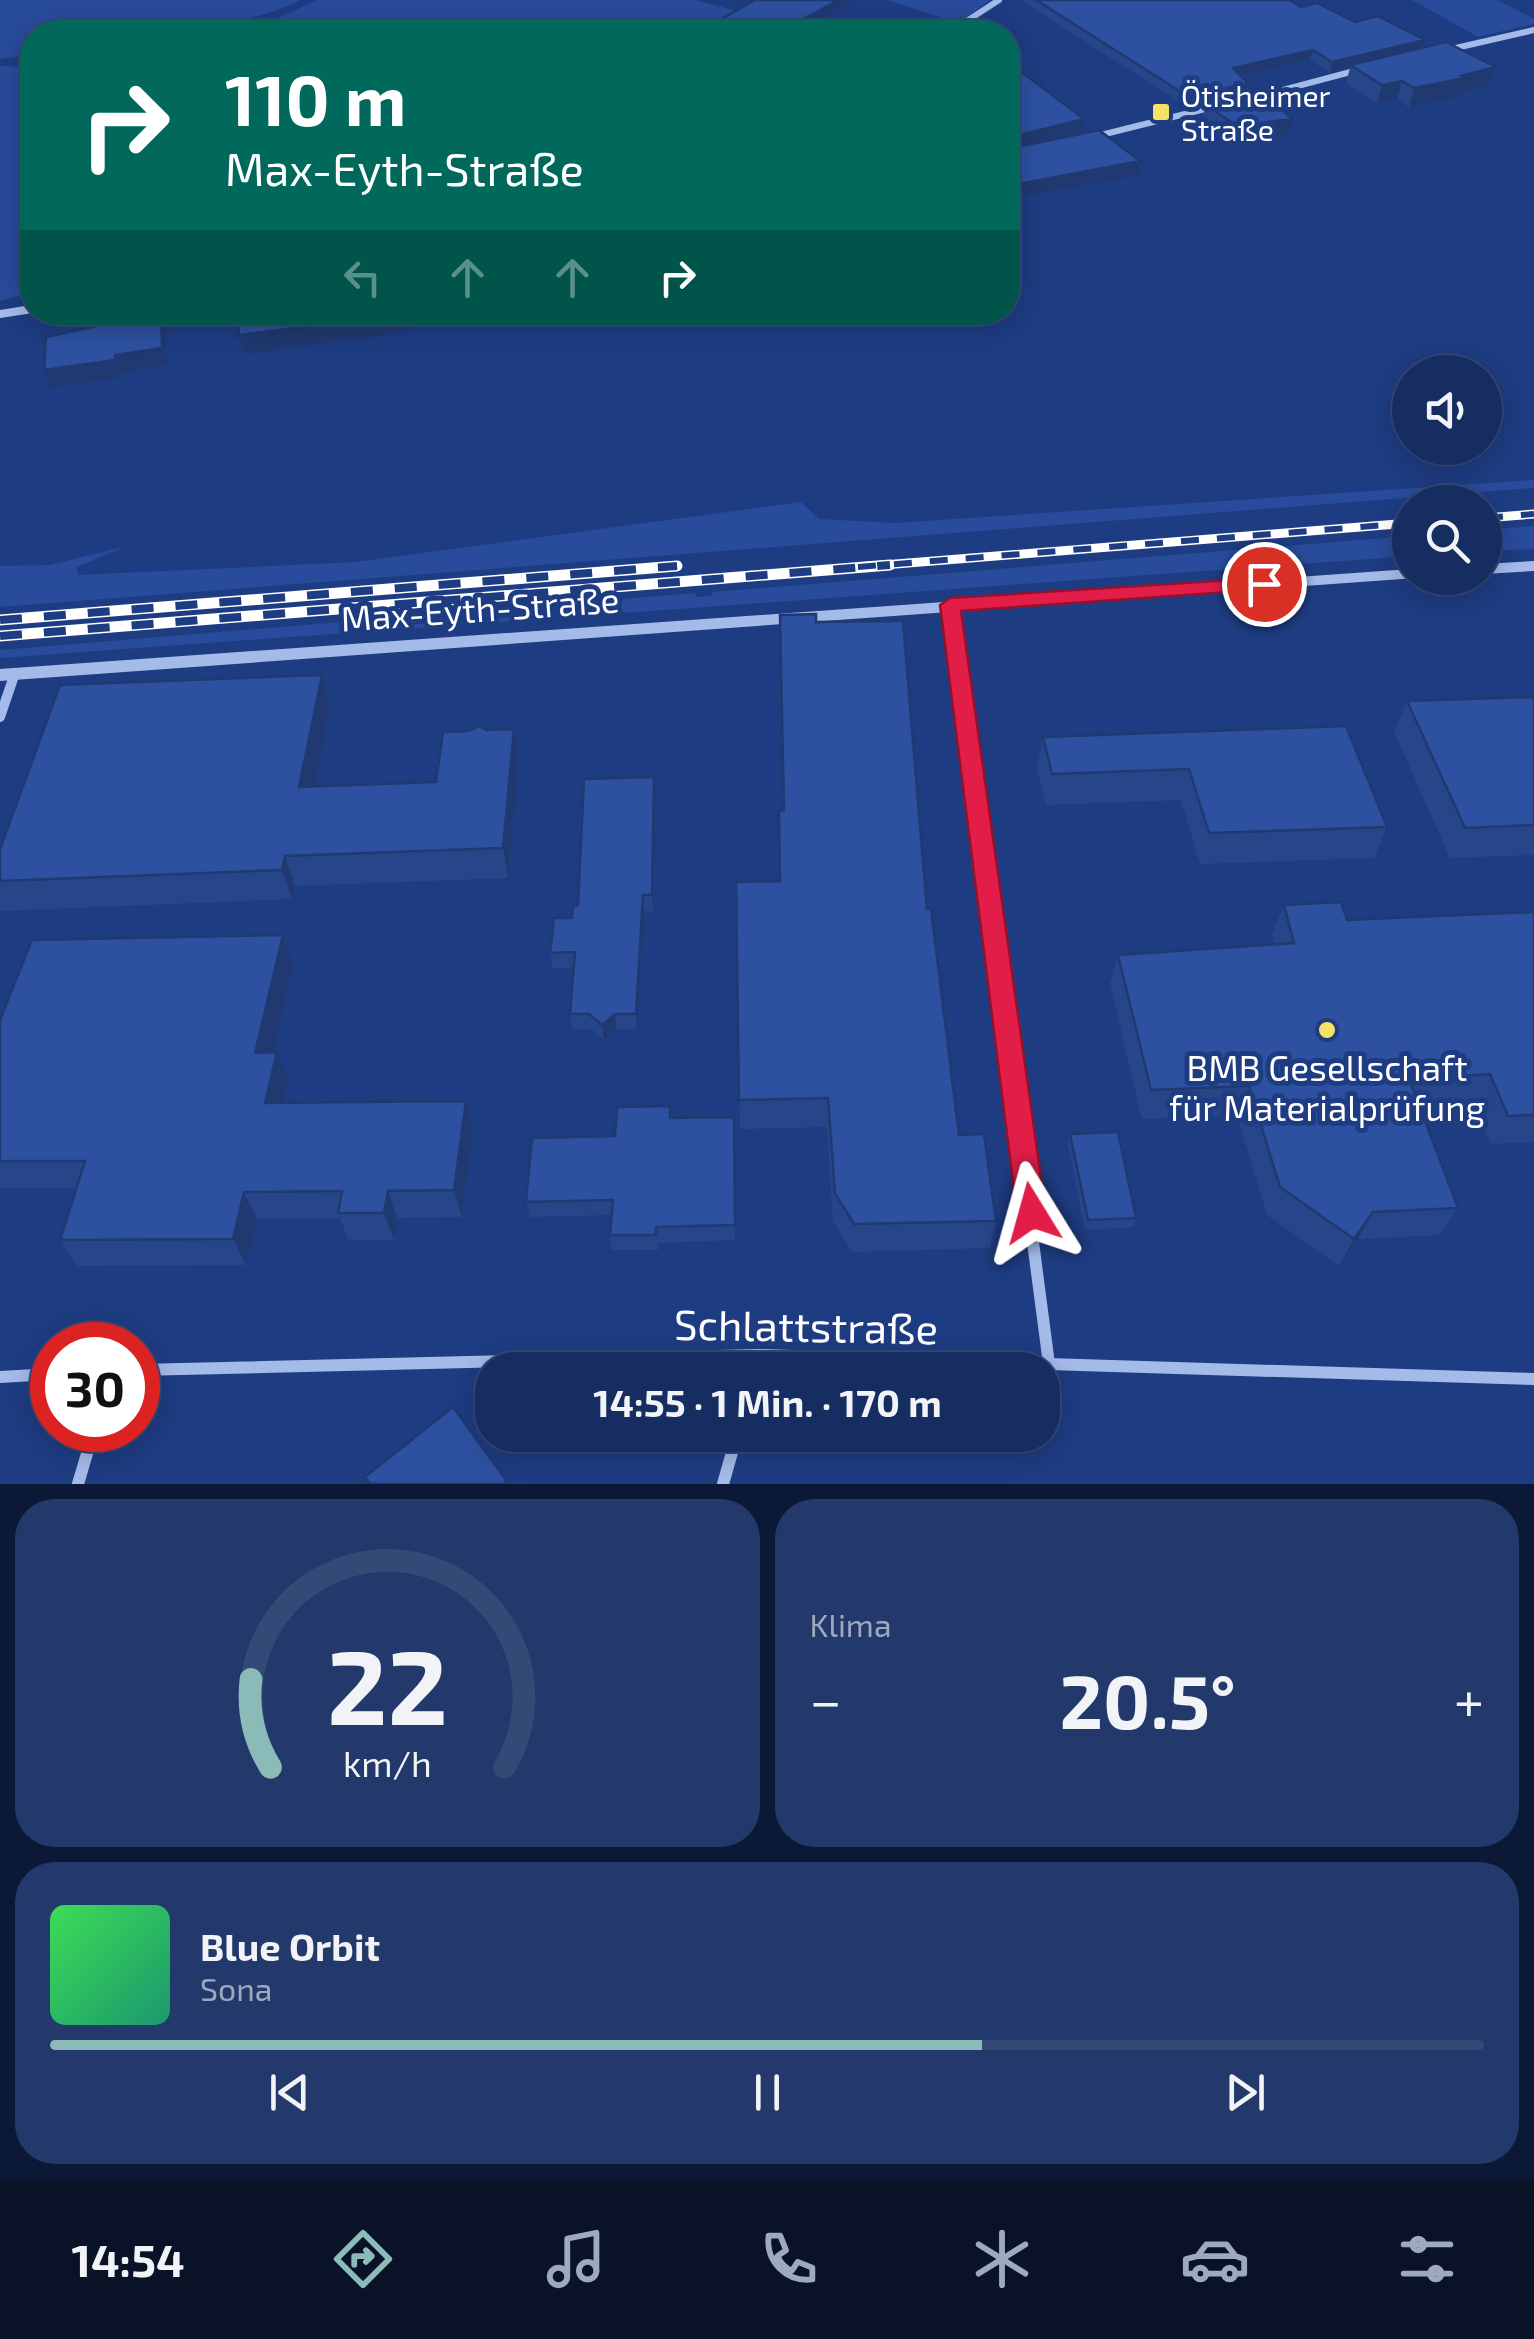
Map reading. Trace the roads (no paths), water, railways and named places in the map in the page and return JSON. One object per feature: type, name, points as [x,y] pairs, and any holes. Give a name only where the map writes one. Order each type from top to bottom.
[{"type":"street","points":[[968,20],[999,0]]},
{"type":"street","points":[[1434,53],[1534,30]]},
{"type":"street","points":[[1241,101],[1366,68]]},
{"type":"street","points":[[1084,139],[1222,105]]},
{"type":"street","points":[[1502,569],[1534,566]]},
{"type":"street","name":"Max-Eyth-Straße","points":[[0,717],[8,674],[1392,575]]},
{"type":"street","points":[[950,605],[1047,1352]]},
{"type":"street","name":"Schlattstraße","points":[[1060,1364],[1534,1379]]},
{"type":"street","name":"Schlattstraße","points":[[160,1370],[475,1366]]},
{"type":"street","points":[[0,1376],[30,1375]]},
{"type":"street","points":[[78,1484],[87,1452]]},
{"type":"street","points":[[723,1484],[731,1452]]},
{"type":"railway","points":[[1502,517],[1534,514]]},
{"type":"railway","points":[[858,567],[1392,524]]},
{"type":"railway","points":[[0,636],[890,565]]},
{"type":"railway","points":[[0,620],[677,566],[662,567]]},
{"type":"place","name":"Ötisheimer Straße","points":[[1161,112]]},
{"type":"place","name":"BMB Gesellschaft für Materialprüfung","points":[[1327,1030]]}]
